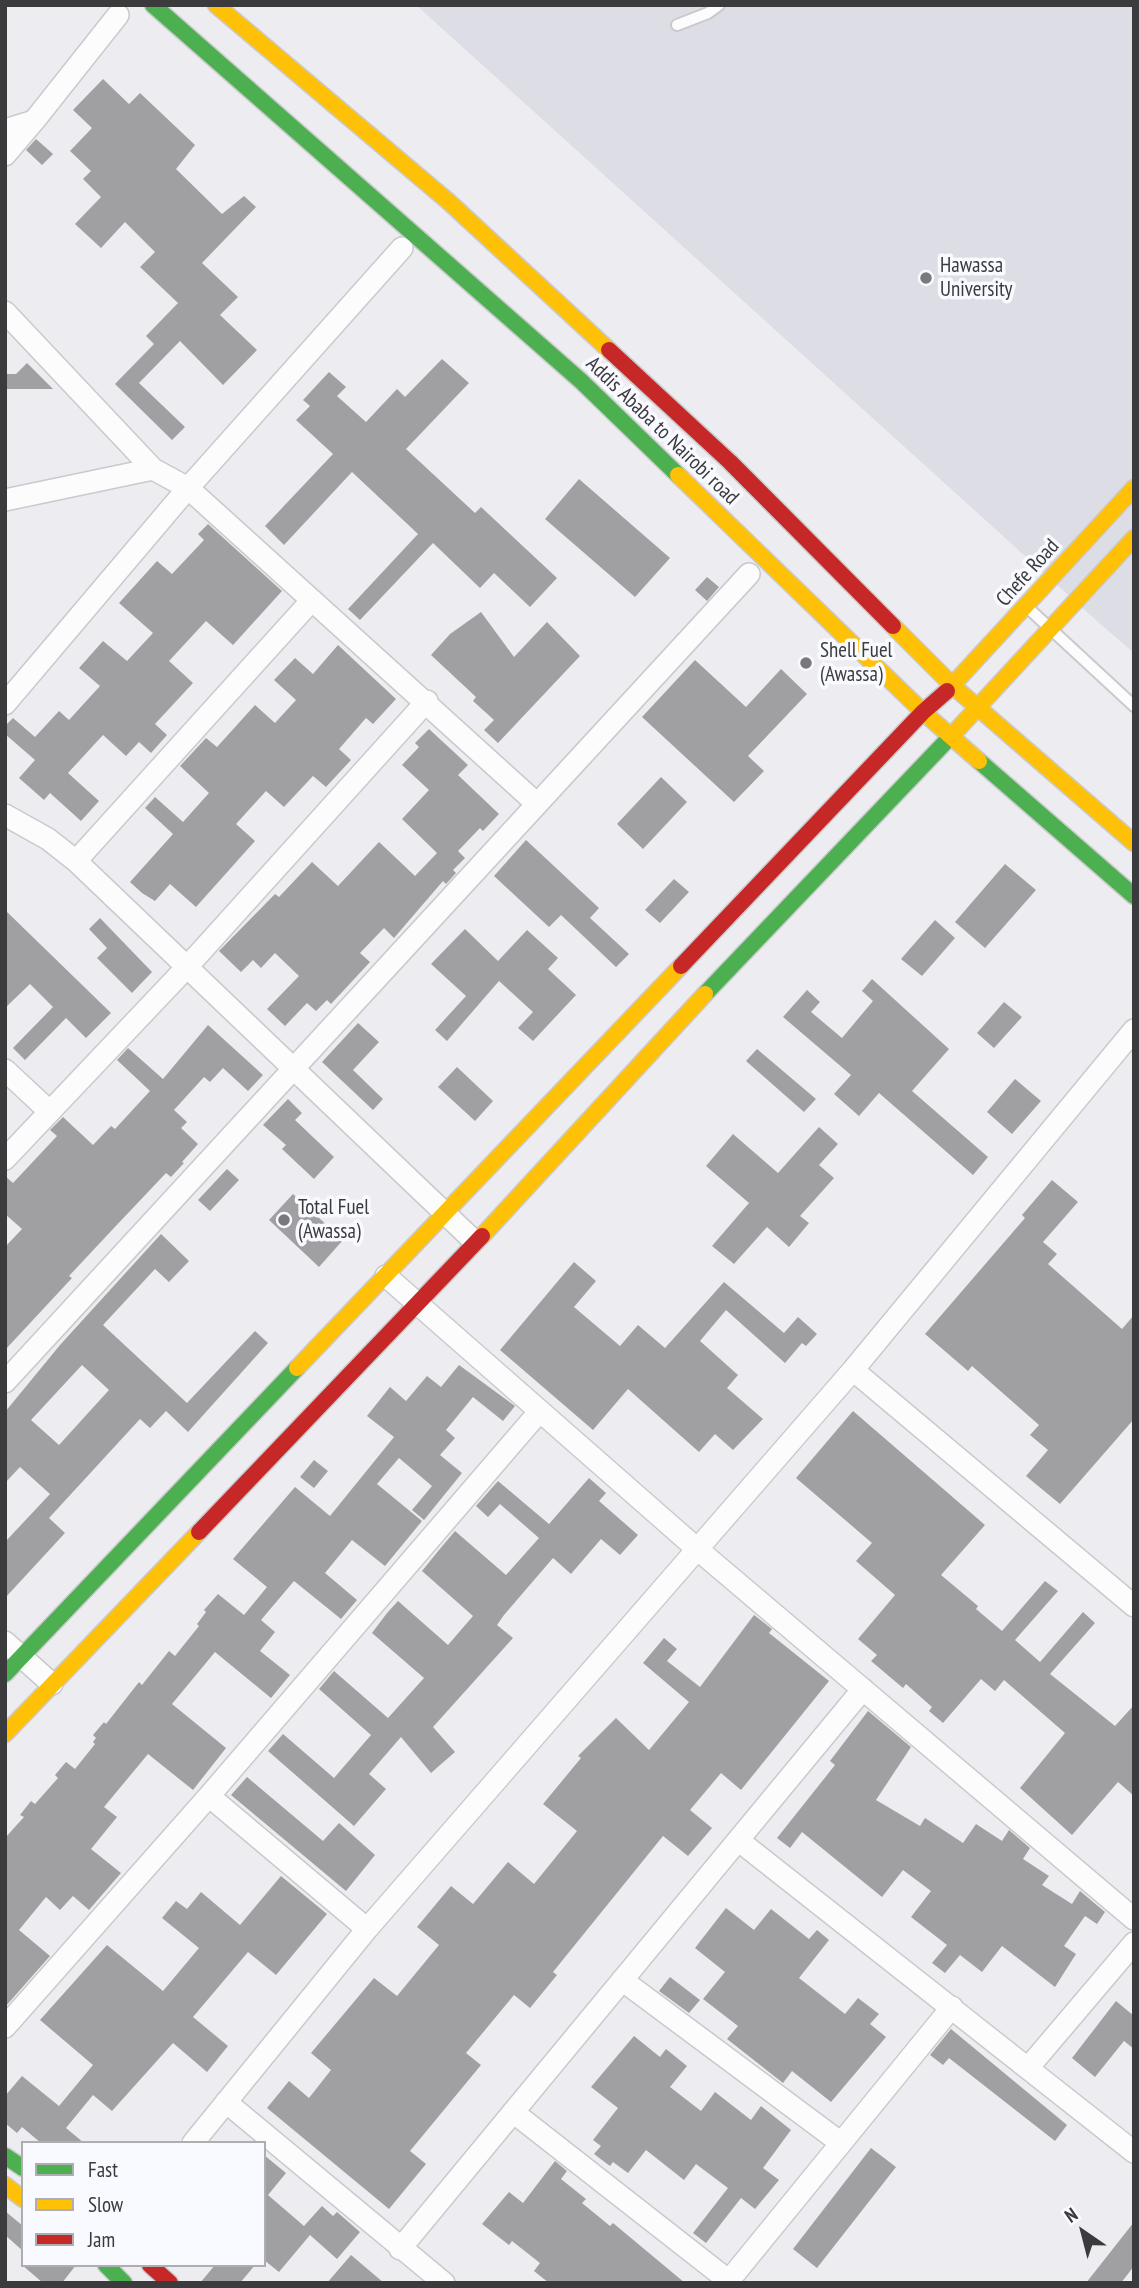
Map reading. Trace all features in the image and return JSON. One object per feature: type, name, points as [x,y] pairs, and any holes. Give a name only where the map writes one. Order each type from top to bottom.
[{"type":"main road","name":"Addis Ababa to Nairobi road","points":[[153,5],[581,381],[923,712],[1134,896]]},
{"type":"main road","name":"Addis Ababa to Nairobi road","points":[[216,5],[449,202],[720,453],[953,686],[1134,843]]},
{"type":"main road","name":"Chefe Road","points":[[5,1674],[447,1214],[923,712],[953,686],[1134,488]]},
{"type":"main road","points":[[5,1734],[556,1158],[742,953],[950,737],[1134,538]]},
{"type":"main road","points":[[5,2156],[21,2167]]},
{"type":"main road","points":[[5,2185],[21,2197]]},
{"type":"main road","points":[[105,2267],[124,2283]]},
{"type":"main road","points":[[152,2267],[170,2283]]},
{"type":"street","points":[[5,155],[118,15]]},
{"type":"street","points":[[5,130],[34,121]]},
{"type":"street","points":[[6,704],[188,488],[402,248]]},
{"type":"street","points":[[5,312],[153,470],[188,488],[427,701],[536,803]]},
{"type":"street","points":[[5,500],[153,470]]},
{"type":"street","points":[[5,1382],[749,574]]},
{"type":"street","points":[[76,861],[312,600]]},
{"type":"street","points":[[5,695],[6,704]]},
{"type":"street","points":[[5,1159],[187,967],[427,701]]},
{"type":"street","points":[[5,815],[48,839],[76,861],[474,1241]]},
{"type":"street","points":[[195,2141],[367,1929],[853,1370],[1134,1030]]},
{"type":"street","points":[[5,1070],[49,1111]]},
{"type":"street","points":[[386,1276],[696,1548],[1134,1919]]},
{"type":"street","points":[[853,1370],[1134,1606]]},
{"type":"street","points":[[5,2027],[209,1796],[539,1412]]},
{"type":"street","points":[[5,1642],[52,1684]]},
{"type":"street","points":[[400,2249],[863,1689]]},
{"type":"street","points":[[209,1796],[367,1929]]},
{"type":"street","points":[[738,1840],[1134,2152]]},
{"type":"street","points":[[1028,2068],[1134,1943]]},
{"type":"street","points":[[622,1980],[841,2144]]},
{"type":"street","points":[[513,2112],[728,2282],[952,2007]]},
{"type":"street","points":[[226,2102],[444,2283]]},
{"type":"lane","points":[[677,25],[708,13],[719,5]]},
{"type":"lane","points":[[1026,606],[1134,706]]},
{"type":"shaded area","name":"Hawassa University","points":[[416,5],[1134,5],[1134,653],[1098,622]]},
{"type":"building","points":[[103,79],[129,104],[140,93],[195,145],[176,169],[222,214],[244,196],[256,207],[202,263],[238,297],[220,315],[257,350],[223,385],[180,341],[139,383],[185,427],[172,440],[115,384],[154,344],[146,336],[178,303],[140,267],[155,252],[125,222],[101,248],[75,224],[101,197],[83,179],[91,171],[70,151],[92,128],[73,110]]},
{"type":"building","points":[[36,139],[53,154],[42,165],[26,150]]},
{"type":"building","points":[[442,359],[469,383],[406,449],[475,513],[481,507],[557,578],[530,607],[494,573],[480,588],[433,543],[360,620],[348,609],[418,534],[352,472],[284,545],[265,526],[333,454],[296,420],[310,406],[303,400],[329,372],[346,387],[337,396],[366,422],[397,389],[405,397]]},
{"type":"building","points":[[27,363],[53,389],[5,389],[5,374],[16,374]]},
{"type":"building","points":[[579,479],[670,558],[635,597],[545,519]]},
{"type":"building","points":[[208,524],[282,591],[233,645],[206,621],[169,661],[193,683],[155,724],[167,735],[151,753],[139,742],[126,756],[103,735],[68,773],[99,801],[81,821],[50,793],[44,800],[19,778],[35,760],[5,734],[5,726],[13,718],[35,737],[59,711],[69,720],[100,686],[79,668],[103,641],[127,661],[153,633],[119,603],[157,561],[172,574],[204,540],[198,534]]},
{"type":"building","points":[[707,577],[719,587],[707,601],[695,590]]},
{"type":"building","points":[[481,612],[514,657],[547,622],[580,656],[498,743],[484,730],[494,720],[473,701],[476,697],[431,655],[450,634]]},
{"type":"building","points":[[338,645],[396,699],[373,724],[366,718],[339,749],[351,760],[326,787],[313,776],[284,807],[266,791],[236,824],[255,841],[196,907],[170,884],[155,901],[142,893],[130,882],[173,834],[145,808],[155,797],[183,822],[209,793],[180,766],[206,738],[217,747],[255,705],[275,723],[296,700],[274,680],[295,658],[313,674]]},
{"type":"building","points":[[695,660],[746,707],[781,669],[807,694],[748,756],[764,771],[734,802],[642,717]]},
{"type":"building","points":[[429,729],[468,765],[458,775],[499,814],[483,831],[480,828],[458,851],[465,858],[453,870],[456,873],[446,884],[443,881],[394,938],[384,928],[360,953],[370,962],[331,1004],[327,1000],[316,1011],[307,1003],[285,1026],[267,1009],[299,976],[275,953],[261,968],[253,960],[241,972],[219,951],[275,894],[279,897],[312,862],[338,886],[379,842],[415,876],[437,853],[402,819],[429,790],[402,765],[419,747],[415,743]]},
{"type":"building","points":[[661,777],[687,802],[643,849],[617,824]]},
{"type":"building","points":[[526,840],[599,908],[590,918],[629,954],[616,967],[561,915],[549,927],[494,876]]},
{"type":"building","points":[[1005,864],[1036,890],[985,948],[955,922]]},
{"type":"building","points":[[674,879],[689,892],[660,923],[645,910]]},
{"type":"building","points":[[5,910],[111,1013],[86,1038],[66,1018],[25,1060],[13,1048],[53,1007],[30,984],[5,1008]]},
{"type":"building","points":[[100,918],[152,972],[132,993],[97,958],[107,948],[89,929]]},
{"type":"building","points":[[935,920],[955,938],[922,976],[901,959]]},
{"type":"building","points":[[465,929],[498,961],[527,930],[558,958],[548,969],[576,995],[533,1041],[518,1028],[533,1012],[499,981],[447,1041],[435,1030],[466,996],[431,964]]},
{"type":"building","points":[[872,979],[949,1049],[912,1091],[988,1157],[973,1175],[879,1093],[859,1116],[834,1094],[851,1075],[783,1017],[807,990],[820,1002],[811,1012],[842,1038],[873,1001],[862,991]]},
{"type":"building","points":[[1004,1002],[1022,1017],[994,1048],[977,1033]]},
{"type":"building","points":[[358,1023],[379,1042],[353,1070],[383,1099],[373,1110],[322,1062]]},
{"type":"building","points":[[208,1025],[263,1075],[248,1091],[223,1068],[210,1082],[204,1077],[174,1110],[187,1122],[181,1128],[198,1144],[171,1177],[166,1173],[113,1229],[5,1350],[5,1247],[22,1229],[5,1214],[5,1176],[13,1183],[57,1136],[50,1130],[63,1117],[93,1145],[111,1126],[115,1129],[150,1091],[117,1060],[128,1048],[163,1079]]},
{"type":"building","points":[[757,1049],[816,1099],[804,1112],[746,1061]]},
{"type":"building","points":[[457,1067],[493,1101],[475,1121],[438,1087]]},
{"type":"building","points":[[1015,1079],[1041,1101],[1012,1134],[987,1112]]},
{"type":"building","points":[[288,1099],[302,1113],[295,1120],[334,1157],[314,1179],[282,1149],[286,1145],[263,1125]]},
{"type":"building","points":[[819,1127],[838,1144],[819,1165],[834,1178],[800,1216],[809,1223],[789,1247],[767,1227],[734,1264],[712,1246],[749,1203],[706,1166],[733,1134],[778,1173]]},
{"type":"building","points":[[227,1169],[239,1180],[210,1211],[198,1200]]},
{"type":"building","points":[[1052,1180],[1078,1202],[1043,1242],[1057,1254],[1048,1264],[1122,1329],[1134,1315],[1134,1419],[1060,1504],[1026,1476],[1048,1450],[1030,1435],[1039,1425],[972,1366],[968,1371],[925,1334],[1025,1218],[1022,1215]]},
{"type":"building","points":[[293,1194],[343,1240],[319,1267],[269,1220]]},
{"type":"building","points":[[161,1234],[189,1261],[169,1282],[155,1269],[103,1325],[187,1403],[255,1331],[268,1343],[188,1432],[166,1411],[150,1428],[140,1419],[49,1518],[65,1533],[5,1598],[5,1542],[50,1494],[20,1467],[5,1483],[5,1412],[60,1345]],"holes":[[[82,1365],[109,1390],[59,1445],[31,1420]]]},
{"type":"building","points":[[574,1262],[596,1281],[574,1307],[620,1346],[638,1325],[665,1348],[724,1282],[784,1333],[798,1317],[817,1334],[806,1346],[802,1343],[785,1363],[726,1310],[700,1341],[738,1375],[727,1388],[763,1419],[733,1450],[715,1434],[699,1452],[628,1389],[593,1430],[500,1350]]},
{"type":"building","points":[[459,1365],[515,1406],[503,1421],[473,1397],[446,1430],[455,1438],[440,1455],[462,1473],[424,1520],[412,1510],[432,1486],[399,1458],[377,1484],[422,1521],[385,1566],[352,1540],[325,1573],[357,1600],[341,1619],[294,1581],[261,1620],[275,1632],[260,1651],[290,1675],[271,1698],[215,1652],[172,1704],[226,1748],[193,1790],[148,1754],[104,1807],[117,1817],[91,1849],[121,1873],[89,1910],[73,1896],[60,1910],[46,1897],[19,1930],[50,1956],[5,2007],[5,1838],[24,1817],[20,1815],[31,1801],[35,1804],[58,1778],[55,1775],[66,1762],[75,1769],[95,1744],[93,1742],[96,1738],[93,1735],[104,1722],[106,1724],[139,1682],[142,1685],[169,1651],[175,1656],[199,1626],[197,1624],[206,1612],[204,1610],[218,1594],[244,1615],[267,1587],[233,1559],[295,1487],[330,1516],[394,1437],[367,1416],[390,1387],[406,1401],[427,1376],[441,1387]]},
{"type":"building","points":[[853,1411],[985,1525],[941,1575],[978,1606],[976,1609],[1002,1631],[1045,1581],[1058,1591],[1015,1640],[1040,1662],[1083,1612],[1095,1623],[1050,1674],[1115,1726],[1134,1705],[1134,1796],[1118,1782],[1072,1835],[1020,1788],[1065,1733],[1004,1680],[995,1691],[981,1679],[943,1723],[929,1711],[932,1707],[906,1684],[903,1688],[871,1661],[877,1655],[858,1639],[895,1595],[856,1561],[872,1543],[796,1478]]},
{"type":"building","points":[[314,1460],[328,1471],[314,1488],[300,1477]]},
{"type":"building","points":[[589,1478],[606,1493],[599,1501],[638,1535],[620,1555],[601,1539],[571,1574],[553,1558],[497,1625],[513,1638],[433,1727],[455,1752],[431,1773],[401,1737],[369,1774],[386,1789],[354,1826],[268,1751],[283,1734],[334,1778],[371,1735],[319,1689],[334,1671],[388,1718],[424,1678],[372,1633],[387,1613],[398,1601],[448,1645],[473,1616],[422,1571],[439,1550],[455,1531],[506,1575],[539,1538],[500,1504],[488,1517],[476,1506],[498,1481],[549,1524]]},
{"type":"building","points":[[754,1615],[772,1629],[769,1633],[829,1681],[741,1790],[721,1773],[690,1810],[712,1828],[688,1856],[663,1836],[553,1972],[557,1975],[530,2008],[514,1995],[466,2053],[481,2065],[410,2151],[426,2164],[389,2209],[267,2108],[289,2081],[309,2098],[331,2070],[311,2053],[374,1978],[397,1996],[439,1945],[417,1927],[451,1886],[473,1904],[508,1862],[534,1884],[577,1831],[543,1804],[581,1758],[578,1756],[616,1718],[649,1750],[689,1702],[643,1663],[664,1638],[677,1649],[667,1661],[700,1687]]},
{"type":"building","points":[[868,1711],[911,1747],[876,1800],[920,1826],[925,1818],[963,1843],[976,1824],[1002,1841],[1009,1830],[1030,1848],[1023,1859],[1049,1876],[1042,1885],[1072,1904],[1080,1891],[1105,1912],[1097,1924],[1085,1916],[1064,1946],[1076,1954],[1055,1987],[1002,1946],[982,1972],[960,1955],[945,1973],[932,1963],[947,1945],[911,1917],[931,1891],[903,1870],[882,1897],[802,1832],[790,1848],[777,1838],[835,1765],[830,1761]]},
{"type":"building","points":[[247,1777],[323,1841],[339,1823],[375,1855],[346,1891],[231,1795]]},
{"type":"building","points":[[281,1876],[327,1914],[276,1975],[248,1952],[193,2017],[228,2046],[207,2072],[173,2043],[112,2111],[93,2095],[66,2128],[82,2141],[39,2141],[22,2127],[17,2133],[5,2123],[5,2096],[22,2076],[59,2106],[93,2065],[40,2020],[107,1945],[163,1991],[199,1948],[162,1918],[176,1901],[187,1909],[201,1892],[240,1925]]},
{"type":"building","points":[[726,1908],[754,1930],[771,1909],[809,1939],[817,1930],[829,1940],[799,1978],[845,2014],[858,1998],[879,2014],[870,2024],[886,2037],[831,2102],[792,2071],[783,2083],[727,2039],[738,2026],[703,1999],[725,1972],[695,1948]]},
{"type":"building","points":[[670,1977],[700,2000],[689,2013],[659,1991]]},
{"type":"building","points":[[1116,2001],[1134,2016],[1134,2049],[1124,2041],[1095,2077],[1072,2058]]},
{"type":"building","points":[[951,2029],[1067,2125],[1055,2141],[949,2058],[943,2065],[930,2055]]},
{"type":"building","points":[[634,2036],[660,2057],[666,2049],[687,2066],[670,2087],[701,2111],[715,2092],[751,2120],[761,2106],[791,2130],[763,2168],[779,2180],[755,2209],[741,2198],[706,2243],[693,2233],[728,2188],[696,2164],[684,2180],[646,2150],[628,2173],[613,2162],[610,2166],[594,2154],[601,2146],[593,2140],[618,2108],[591,2087]]},
{"type":"building","points":[[871,2148],[896,2167],[817,2268],[793,2249]]},
{"type":"building","points":[[266,2157],[286,2173],[268,2195],[304,2226],[322,2206],[333,2216],[337,2212],[360,2232],[337,2259],[310,2235],[279,2272],[266,2262]]},
{"type":"building","points":[[555,2161],[567,2171],[561,2179],[586,2199],[582,2203],[610,2226],[613,2223],[685,2283],[549,2283],[534,2271],[540,2263],[512,2241],[509,2245],[482,2224],[509,2192],[523,2203]]},
{"type":"building","points":[[5,2211],[21,2224],[21,2249],[5,2235]]},
{"type":"building","points":[[1134,2222],[1134,2266],[1121,2283],[1086,2283]]},
{"type":"building","points":[[351,2255],[384,2283],[327,2283]]},
{"type":"building","points":[[24,2267],[74,2267],[62,2283],[43,2283]]},
{"type":"building","points":[[213,2267],[253,2267],[240,2283],[200,2283]]},
{"type":"traffic: fast","points":[[153,5],[581,381],[678,475]]},
{"type":"traffic: fast","points":[[705,994],[955,732]]},
{"type":"traffic: fast","points":[[979,761],[1134,896]]},
{"type":"traffic: fast","points":[[5,1674],[297,1368]]},
{"type":"traffic: fast","points":[[5,2156],[21,2167]]},
{"type":"traffic: fast","points":[[108,2267],[124,2283]]},
{"type":"traffic: slow","points":[[216,5],[449,202],[609,350]]},
{"type":"traffic: slow","points":[[678,475],[923,712],[979,761]]},
{"type":"traffic: slow","points":[[947,691],[1134,488]]},
{"type":"traffic: slow","points":[[955,732],[1134,538]]},
{"type":"traffic: slow","points":[[893,626],[953,686],[1134,843]]},
{"type":"traffic: slow","points":[[297,1368],[681,966]]},
{"type":"traffic: slow","points":[[482,1236],[705,994]]},
{"type":"traffic: slow","points":[[5,1734],[199,1532]]},
{"type":"traffic: slow","points":[[5,2185],[21,2197]]},
{"type":"traffic: jam","points":[[609,350],[730,462],[893,626]]},
{"type":"traffic: jam","points":[[681,966],[923,712],[947,691]]},
{"type":"traffic: jam","points":[[199,1532],[482,1236]]},
{"type":"traffic: jam","points":[[152,2267],[170,2283]]},
{"type":"place","name":"Hawassa University","points":[[926,278]]},
{"type":"place","name":"Shell Fuel (Awassa)","points":[[806,663]]},
{"type":"place","name":"Total Fuel (Awassa)","points":[[284,1220]]}]
